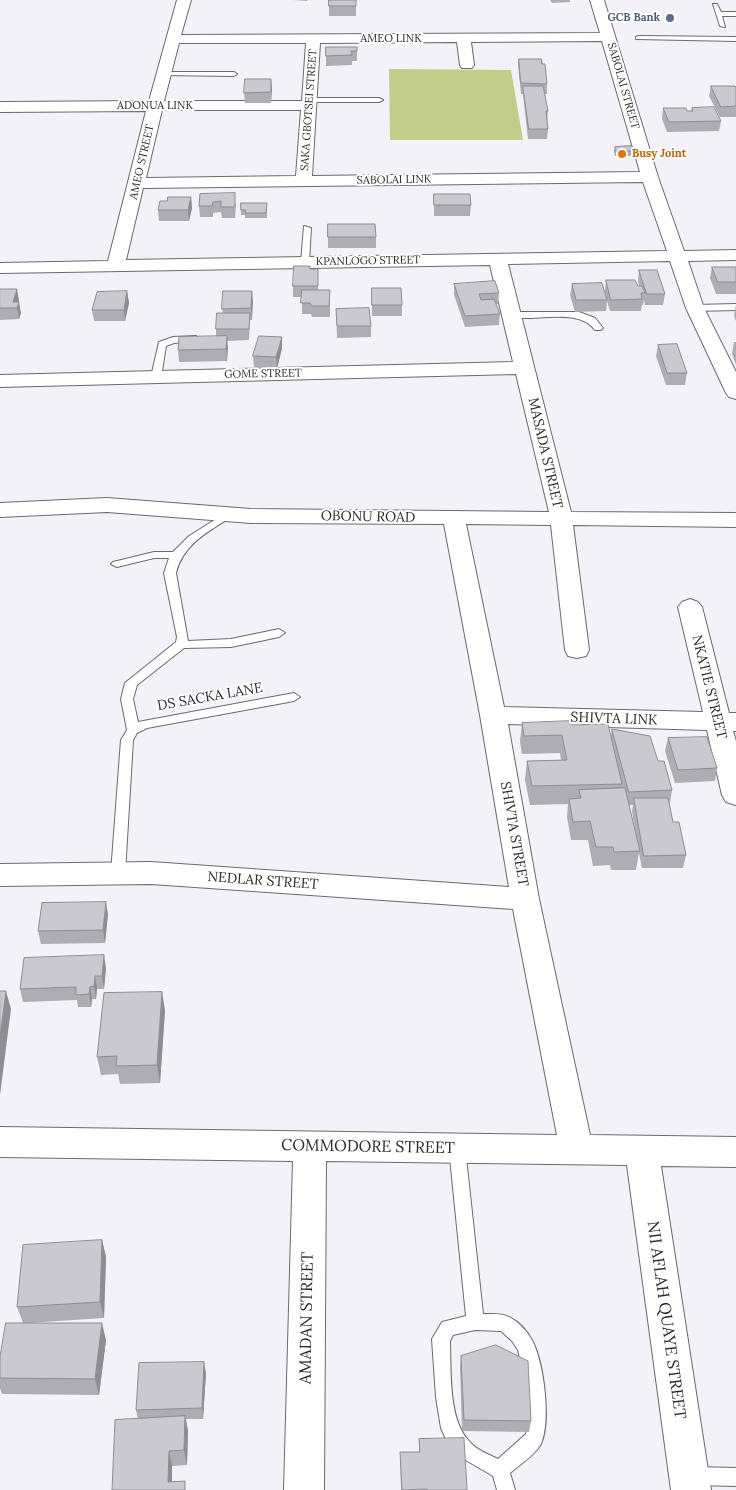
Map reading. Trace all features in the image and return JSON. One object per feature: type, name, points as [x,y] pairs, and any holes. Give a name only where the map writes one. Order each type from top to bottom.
[{"type":"street","name":"AMEO STREET","points":[[116,266],[163,74],[184,0]]},
{"type":"street","name":"SABOLAI STREET","points":[[597,0],[650,177],[695,308],[736,393]]},
{"type":"street","points":[[464,38],[467,65]]},
{"type":"street","name":"AMEO LINK","points":[[173,39],[609,38]]},
{"type":"street","name":"SAKA GBOTSEI STREET","points":[[304,181],[313,39]]},
{"type":"street","name":"ADONUA LINK","points":[[2,111],[309,103]]},
{"type":"street","name":"SABOLAI LINK","points":[[137,183],[650,177]]},
{"type":"street","name":"KPANLOGO STREET","points":[[0,268],[736,256]]},
{"type":"street","name":"MASADA STREET","points":[[498,259],[560,517],[577,650]]},
{"type":"street","name":"GOME STREET","points":[[0,381],[525,368]]},
{"type":"street","name":"OBONU ROAD","points":[[0,510],[107,505],[229,514],[736,520]]},
{"type":"street","name":"SHIVTA STREET","points":[[454,518],[493,715],[525,899],[577,1150]]},
{"type":"street","name":"NKATIE STREET","points":[[690,607],[727,722],[736,795]]},
{"type":"street","name":"SHIVTA LINK","points":[[493,715],[727,722]]},
{"type":"street","name":"NEDLAR STREET","points":[[0,875],[150,873],[525,899]]},
{"type":"street","name":"COMMODORE STREET","points":[[0,1142],[736,1152]]},
{"type":"street","name":"AMADAN STREET","points":[[304,1490],[310,1146]]},
{"type":"street","name":"NII AFLAH QUAYE STREET","points":[[642,1150],[690,1483]]},
{"type":"lane","points":[[715,5],[723,26]]},
{"type":"lane","points":[[718,14],[736,14]]},
{"type":"lane","points":[[638,38],[736,39]]},
{"type":"lane","points":[[163,74],[234,74]]},
{"type":"lane","points":[[309,103],[379,100]]},
{"type":"lane","points":[[305,262],[307,228]]},
{"type":"lane","points":[[695,308],[736,307]]},
{"type":"lane","points":[[512,315],[580,315],[592,320],[598,328]]},
{"type":"lane","points":[[156,377],[162,344],[173,340],[204,339]]},
{"type":"lane","points":[[182,644],[183,637],[170,573],[176,555],[187,542],[229,514]]},
{"type":"lane","points":[[117,564],[154,555],[176,555]]},
{"type":"lane","points":[[118,873],[127,740],[133,730],[127,699],[131,683],[182,644],[220,646],[242,643],[279,633]]},
{"type":"lane","name":"DS SACKA LANE","points":[[133,730],[144,724],[294,697]]},
{"type":"lane","points":[[457,1148],[475,1322]]},
{"type":"lane","points":[[500,1470],[533,1440],[538,1423],[535,1384],[526,1346],[518,1335],[504,1323],[475,1322],[448,1328],[441,1339],[447,1419],[452,1435],[463,1449],[500,1470],[506,1490]]},
{"type":"lane","points":[[690,1483],[736,1478]]},
{"type":"green space","points":[[389,69],[511,70],[523,140],[390,140]]},
{"type":"building","points":[[329,0],[356,0],[356,6],[329,6]]},
{"type":"building","points":[[326,47],[357,47],[357,51],[351,51],[352,55],[326,56]]},
{"type":"building","points":[[519,59],[541,59],[542,64],[545,64],[547,84],[521,83]]},
{"type":"building","points":[[245,79],[271,79],[271,92],[244,93]]},
{"type":"building","points":[[523,86],[543,86],[548,111],[546,111],[548,129],[529,129]]},
{"type":"building","points":[[711,86],[735,86],[736,106],[721,107]]},
{"type":"building","points":[[714,107],[721,121],[669,122],[663,108],[686,108],[687,111],[693,111],[692,108]]},
{"type":"building","points":[[631,146],[631,151],[615,151],[615,147]]},
{"type":"building","points":[[235,193],[235,207],[221,207],[221,201],[213,202],[212,206],[199,206],[200,194]]},
{"type":"building","points":[[434,194],[470,194],[471,205],[434,205]]},
{"type":"building","points":[[168,197],[191,197],[188,210],[158,210],[160,201],[167,201]]},
{"type":"building","points":[[241,203],[267,203],[266,213],[245,213],[246,210],[241,210]]},
{"type":"building","points":[[328,224],[375,224],[376,237],[328,237]]},
{"type":"building","points":[[294,266],[310,266],[310,269],[318,269],[318,286],[293,286]]},
{"type":"building","points":[[712,267],[736,267],[736,282],[718,282]]},
{"type":"building","points":[[639,270],[657,270],[665,294],[647,294]]},
{"type":"building","points":[[606,280],[635,280],[638,286],[642,286],[645,293],[641,293],[642,299],[611,300]]},
{"type":"building","points":[[495,281],[499,293],[479,294],[481,300],[494,299],[500,314],[465,316],[454,284]]},
{"type":"building","points":[[602,283],[607,300],[576,300],[572,284]]},
{"type":"building","points":[[372,288],[401,288],[402,305],[372,305]]},
{"type":"building","points":[[0,289],[17,289],[13,302],[19,302],[17,308],[0,308]]},
{"type":"building","points":[[302,290],[330,290],[329,306],[312,306],[310,303],[301,303]]},
{"type":"building","points":[[127,291],[124,310],[92,310],[97,292]]},
{"type":"building","points":[[223,291],[252,291],[251,308],[222,309]]},
{"type":"building","points":[[369,308],[371,326],[337,326],[336,309]]},
{"type":"building","points":[[217,313],[250,313],[249,329],[216,329]]},
{"type":"building","points":[[227,336],[226,349],[178,350],[179,337]]},
{"type":"building","points":[[259,336],[282,337],[276,357],[253,356]]},
{"type":"building","points":[[677,344],[687,373],[667,373],[658,345]]},
{"type":"building","points":[[570,721],[572,725],[608,724],[622,784],[532,786],[527,761],[567,760],[562,735],[524,736],[522,723]]},
{"type":"building","points":[[612,729],[650,736],[658,761],[664,761],[672,790],[629,792]]},
{"type":"building","points":[[707,737],[717,768],[678,770],[668,738]]},
{"type":"building","points":[[625,788],[640,851],[614,852],[613,847],[596,847],[590,821],[573,822],[569,799],[581,798],[579,790]]},
{"type":"building","points":[[634,798],[668,798],[673,822],[679,822],[686,855],[644,856]]},
{"type":"building","points":[[106,902],[103,930],[38,931],[42,903]]},
{"type":"building","points":[[104,955],[102,976],[95,976],[94,986],[90,987],[89,994],[76,995],[76,987],[20,989],[24,958]]},
{"type":"building","points":[[0,991],[6,991],[0,1037]]},
{"type":"building","points":[[162,992],[157,1065],[116,1066],[117,1056],[97,1057],[104,993]]},
{"type":"building","points":[[102,1240],[100,1302],[17,1307],[23,1245]]},
{"type":"building","points":[[6,1323],[102,1323],[95,1379],[0,1378],[0,1357]]},
{"type":"building","points":[[496,1345],[528,1361],[531,1421],[464,1420],[461,1356]]},
{"type":"building","points":[[204,1362],[202,1408],[136,1410],[139,1363]]},
{"type":"building","points":[[185,1416],[184,1450],[169,1451],[168,1482],[185,1481],[185,1490],[112,1490],[115,1420]]},
{"type":"building","points":[[464,1438],[467,1490],[402,1490],[400,1452],[420,1452],[419,1439]]},
{"type":"place","name":"GCB Bank","points":[[670,18]]},
{"type":"place","name":"Busy Joint","points":[[622,154]]}]
